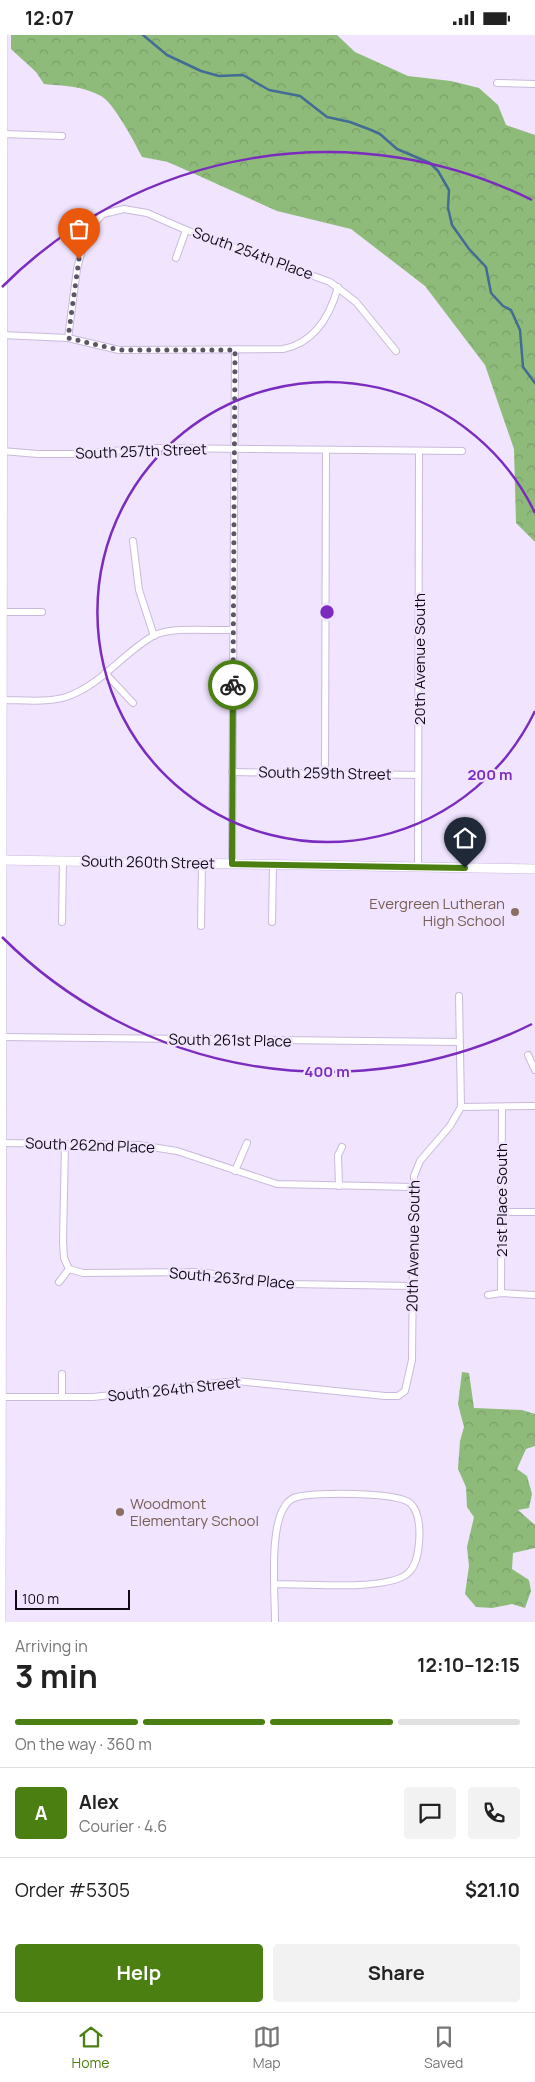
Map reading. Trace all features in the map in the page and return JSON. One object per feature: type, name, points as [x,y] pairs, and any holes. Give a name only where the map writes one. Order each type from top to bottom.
[{"type":"main road","points":[[1,1622],[2,268],[4,35]]},
{"type":"main road","name":"South 260th Street","points":[[1,860],[535,869]]},
{"type":"street","points":[[497,83],[535,84]]},
{"type":"street","points":[[4,134],[62,136]]},
{"type":"street","name":"South 254th Place","points":[[90,228],[103,214],[124,209],[147,213],[186,230],[307,272],[338,287],[356,302],[396,351]]},
{"type":"street","points":[[68,338],[77,269],[90,228],[77,215]]},
{"type":"street","points":[[176,258],[186,230]]},
{"type":"street","points":[[2,335],[68,338],[119,350],[283,349],[301,343],[313,334],[334,302],[338,287]]},
{"type":"street","points":[[232,864],[235,350]]},
{"type":"street","name":"South 257th Street","points":[[2,451],[38,454],[76,454],[149,448],[462,451]]},
{"type":"street","points":[[325,773],[326,450]]},
{"type":"street","name":"20th Avenue South","points":[[418,867],[419,451]]},
{"type":"street","points":[[133,541],[139,590],[154,636]]},
{"type":"street","points":[[2,612],[42,612]]},
{"type":"street","points":[[2,700],[65,697],[81,690],[154,636],[178,631],[233,630]]},
{"type":"street","points":[[105,673],[133,703]]},
{"type":"street","name":"South 259th Street","points":[[232,772],[418,775]]},
{"type":"street","points":[[62,922],[63,861]]},
{"type":"street","points":[[201,926],[202,863]]},
{"type":"street","points":[[272,922],[273,865]]},
{"type":"street","points":[[459,997],[461,1107],[535,1106]]},
{"type":"street","name":"South 261st Place","points":[[1,1037],[459,1042]]},
{"type":"street","points":[[528,1055],[535,1070]]},
{"type":"street","name":"20th Avenue South","points":[[406,1391],[412,1361],[413,1187],[415,1173],[420,1161],[450,1126],[461,1107]]},
{"type":"street","name":"21st Place South","points":[[501,1293],[502,1107]]},
{"type":"street","name":"South 262nd Place","points":[[1,1143],[160,1147],[277,1184],[413,1187]]},
{"type":"street","points":[[235,1171],[247,1143]]},
{"type":"street","points":[[59,1282],[69,1269],[64,1258],[63,1242],[65,1144]]},
{"type":"street","points":[[339,1186],[338,1155],[342,1147]]},
{"type":"street","points":[[501,1212],[535,1212]]},
{"type":"street","name":"South 263rd Place","points":[[69,1269],[83,1273],[199,1272],[289,1284],[412,1286]]},
{"type":"street","points":[[488,1295],[501,1293],[535,1295]]},
{"type":"street","points":[[62,1374],[62,1397]]},
{"type":"street","name":"South 264th Street","points":[[1,1397],[101,1396],[237,1381],[385,1396],[398,1395],[406,1391]]},
{"type":"street","points":[[275,1584],[382,1583],[395,1580],[409,1573],[416,1558],[419,1539],[417,1517],[410,1503],[397,1498],[382,1496],[314,1495],[297,1497],[286,1504],[279,1517],[277,1531],[275,1584],[275,1622]]},
{"type":"green space","points":[[11,35],[337,35],[355,52],[408,76],[451,81],[479,88],[498,105],[506,125],[535,135],[535,542],[516,523],[514,449],[485,365],[425,286],[351,229],[277,211],[168,162],[142,157],[124,124],[106,100],[101,96],[80,88],[44,84],[36,72],[11,49]]},
{"type":"green space","points":[[462,1372],[469,1373],[474,1408],[522,1410],[535,1414],[535,1446],[526,1449],[517,1469],[527,1476],[532,1494],[529,1508],[518,1510],[535,1525],[535,1548],[513,1553],[512,1569],[529,1580],[531,1591],[525,1608],[512,1604],[492,1608],[476,1607],[465,1594],[469,1566],[467,1547],[474,1517],[467,1507],[466,1487],[458,1469],[460,1441],[464,1427],[458,1404]]},
{"type":"waterway","points":[[143,35],[167,55],[201,71],[219,76],[243,75],[269,90],[300,96],[327,117],[350,122],[380,134],[397,149],[430,163],[438,171],[449,190],[448,208],[452,225],[469,249],[486,267],[491,293],[503,306],[511,310],[520,330],[523,367],[535,383]]},
{"type":"way so far","points":[[79,259],[68,338],[98,347],[119,350],[235,350],[233,685]]},
{"type":"place","name":"Evergreen Lutheran High School","points":[[515,912]]},
{"type":"place","name":"Woodmont Elementary School","points":[[120,1512]]},
{"type":"route","points":[[233,685],[232,864],[465,868]]}]
